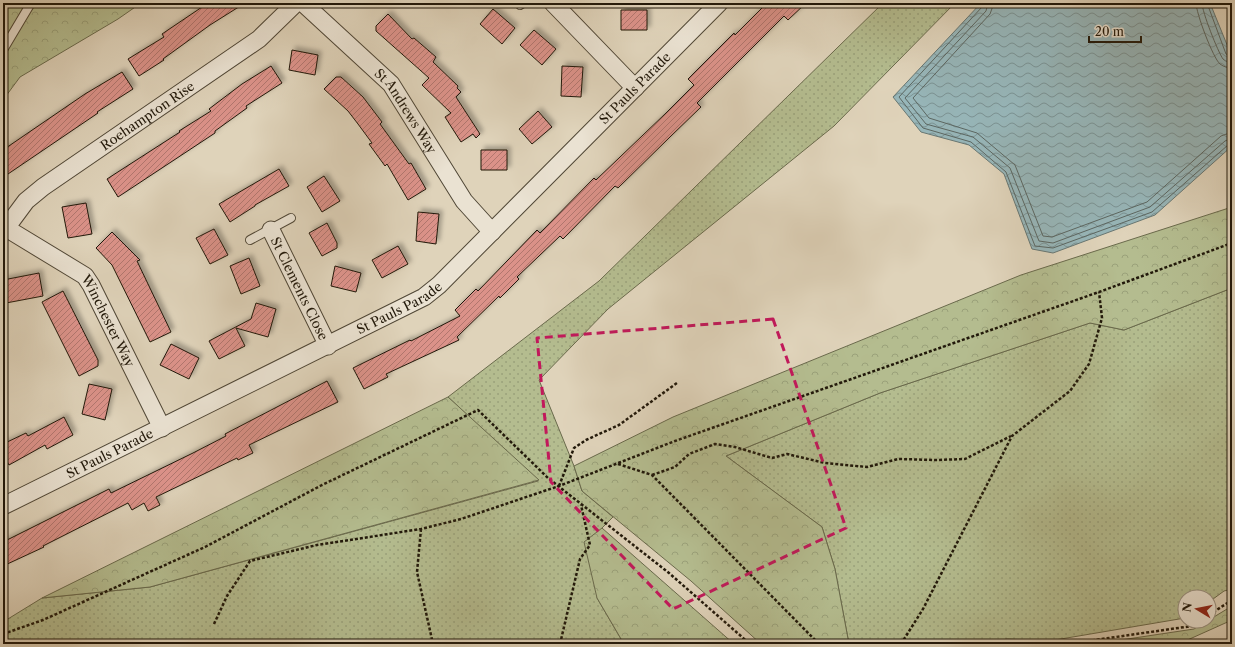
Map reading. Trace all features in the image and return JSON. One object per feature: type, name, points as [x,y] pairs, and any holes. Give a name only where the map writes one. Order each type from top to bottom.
[{"type":"street","name":"Roehampton Rise","points":[[4,230],[26,202],[44,187],[259,39],[296,3]]},
{"type":"street","name":"St Andrews Way","points":[[303,3],[391,84],[464,201],[492,232]]},
{"type":"street","points":[[552,3],[635,88]]},
{"type":"street","name":"St Pauls Parade","points":[[3,506],[328,346],[424,297],[439,285],[719,3]]},
{"type":"street","name":"Winchester Way","points":[[4,230],[85,276],[91,285],[162,428]]},
{"type":"street","name":"St Clements Close","points":[[271,230],[328,346]]},
{"type":"lane","points":[[3,50],[31,3]]},
{"type":"lane","points":[[250,240],[291,218]]},
{"type":"path","points":[[214,624],[226,596],[250,561],[317,544],[421,529],[461,520],[559,486],[682,439],[1232,243]]},
{"type":"path","points":[[652,475],[675,467],[689,454],[714,444],[734,447],[772,458],[787,454],[825,462],[867,467],[898,459],[965,459],[1012,436],[1070,390],[1089,364],[1102,318],[1098,292]]},
{"type":"path","points":[[559,486],[574,448],[586,440],[619,424],[677,382]]},
{"type":"path","points":[[3,634],[43,620],[205,547],[322,485],[478,410],[559,486],[669,573],[750,644]]},
{"type":"path","points":[[901,644],[923,609],[1012,436]]},
{"type":"path","points":[[618,464],[652,475],[819,644]]},
{"type":"path","points":[[560,644],[580,559],[590,545],[582,504]]},
{"type":"path","points":[[421,529],[417,572],[433,644]]},
{"type":"path","points":[[1217,609],[1232,600]]},
{"type":"path","points":[[1068,644],[1177,628]]},
{"type":"highlighted area","points":[[773,319],[846,528],[673,609],[551,482],[537,338]]},
{"type":"green space","points":[[5,3],[141,3],[118,19],[20,77],[3,100],[3,6]]},
{"type":"green space","points":[[883,3],[955,3],[834,126],[608,309],[539,380],[574,466],[582,491],[613,517],[602,528],[597,598],[624,644],[3,644],[3,622],[42,598],[150,587],[538,481],[448,397],[599,281]]},
{"type":"green space","points":[[1232,207],[1232,288],[1124,330],[1090,323],[880,393],[726,456],[822,527],[835,569],[849,644],[761,644],[691,581],[582,491],[574,466],[673,417],[1021,275]]},
{"type":"green space","points":[[1232,288],[1232,589],[1224,591],[1217,596],[1217,589],[1177,589],[1177,619],[1049,641],[1006,639],[991,644],[849,644],[835,569],[822,527],[726,456],[880,393],[1090,323],[1124,330]]},
{"type":"green space","points":[[448,397],[539,480],[150,587],[42,598]]},
{"type":"green space","points":[[602,528],[734,644],[624,644],[597,598],[584,542]]},
{"type":"green space","points":[[1232,606],[1232,620],[1217,627],[1217,615]]},
{"type":"green space","points":[[1194,629],[1212,629],[1183,642],[1174,644],[1094,644]]},
{"type":"water","points":[[981,3],[1210,3],[1232,57],[1232,146],[1155,215],[1053,253],[1032,249],[1004,174],[969,145],[921,132],[893,97]]},
{"type":"building","points":[[208,3],[245,3],[210,25],[163,59],[164,60],[139,76],[128,59],[164,37],[162,34]]},
{"type":"building","points":[[767,3],[806,3],[788,20],[784,16],[697,103],[701,107],[618,188],[615,186],[563,239],[560,236],[517,277],[519,279],[500,298],[499,296],[457,337],[459,340],[386,374],[388,377],[364,389],[353,368],[460,316],[455,310],[476,289],[478,291],[537,230],[540,233],[594,178],[596,180],[666,113],[694,85],[688,79],[734,33],[735,35]]},
{"type":"building","points":[[493,9],[515,28],[502,44],[480,24]]},
{"type":"building","points":[[621,10],[647,10],[647,30],[621,30]]},
{"type":"building","points":[[388,14],[412,39],[414,38],[436,57],[433,62],[458,86],[457,88],[461,92],[456,97],[480,134],[476,138],[473,134],[461,142],[445,117],[451,113],[422,85],[429,78],[376,31],[376,26]]},
{"type":"building","points":[[534,30],[556,49],[542,65],[520,45]]},
{"type":"building","points":[[292,50],[318,55],[315,75],[289,70]]},
{"type":"building","points":[[271,66],[282,83],[246,106],[247,108],[215,131],[215,133],[118,197],[107,179],[211,111],[209,109],[242,84]]},
{"type":"building","points":[[562,66],[583,67],[581,97],[561,96]]},
{"type":"building","points":[[122,72],[133,89],[97,112],[98,113],[8,174],[3,167],[3,150],[85,94]]},
{"type":"building","points":[[336,77],[341,77],[363,97],[382,122],[380,124],[409,164],[411,163],[426,189],[408,200],[387,164],[385,166],[369,144],[372,143],[358,124],[348,111],[324,89]]},
{"type":"building","points":[[538,111],[552,127],[532,144],[519,129]]},
{"type":"building","points":[[481,150],[507,150],[507,170],[481,170]]},
{"type":"building","points":[[279,169],[289,186],[255,205],[230,222],[219,204]]},
{"type":"building","points":[[324,176],[340,201],[322,212],[307,187]]},
{"type":"building","points":[[86,203],[92,234],[68,238],[62,207]]},
{"type":"building","points":[[418,212],[439,214],[436,244],[416,241]]},
{"type":"building","points":[[327,223],[337,243],[337,248],[322,256],[309,233]]},
{"type":"building","points":[[214,229],[228,255],[210,264],[196,238]]},
{"type":"building","points":[[112,232],[140,260],[137,261],[171,332],[150,342],[112,265],[96,248]]},
{"type":"building","points":[[398,246],[408,264],[382,278],[372,260]]},
{"type":"building","points":[[249,258],[260,286],[241,294],[230,266]]},
{"type":"building","points":[[335,266],[361,273],[356,292],[331,286]]},
{"type":"building","points":[[39,273],[43,296],[6,303],[3,280]]},
{"type":"building","points":[[63,291],[98,360],[98,366],[79,376],[42,302]]},
{"type":"building","points":[[256,303],[276,309],[268,337],[236,328],[245,346],[219,359],[209,341],[251,319]]},
{"type":"building","points":[[171,344],[199,358],[189,379],[160,365]]},
{"type":"building","points":[[327,381],[338,402],[249,445],[253,453],[238,460],[237,458],[156,497],[160,505],[148,511],[144,503],[132,510],[128,503],[43,546],[44,547],[3,566],[3,542],[109,489],[111,493],[193,453],[226,436],[225,434]]},
{"type":"building","points":[[89,384],[112,389],[105,420],[82,414]]},
{"type":"building","points":[[64,417],[73,435],[47,449],[45,445],[9,465],[3,454],[3,444],[26,433],[28,436]]}]
